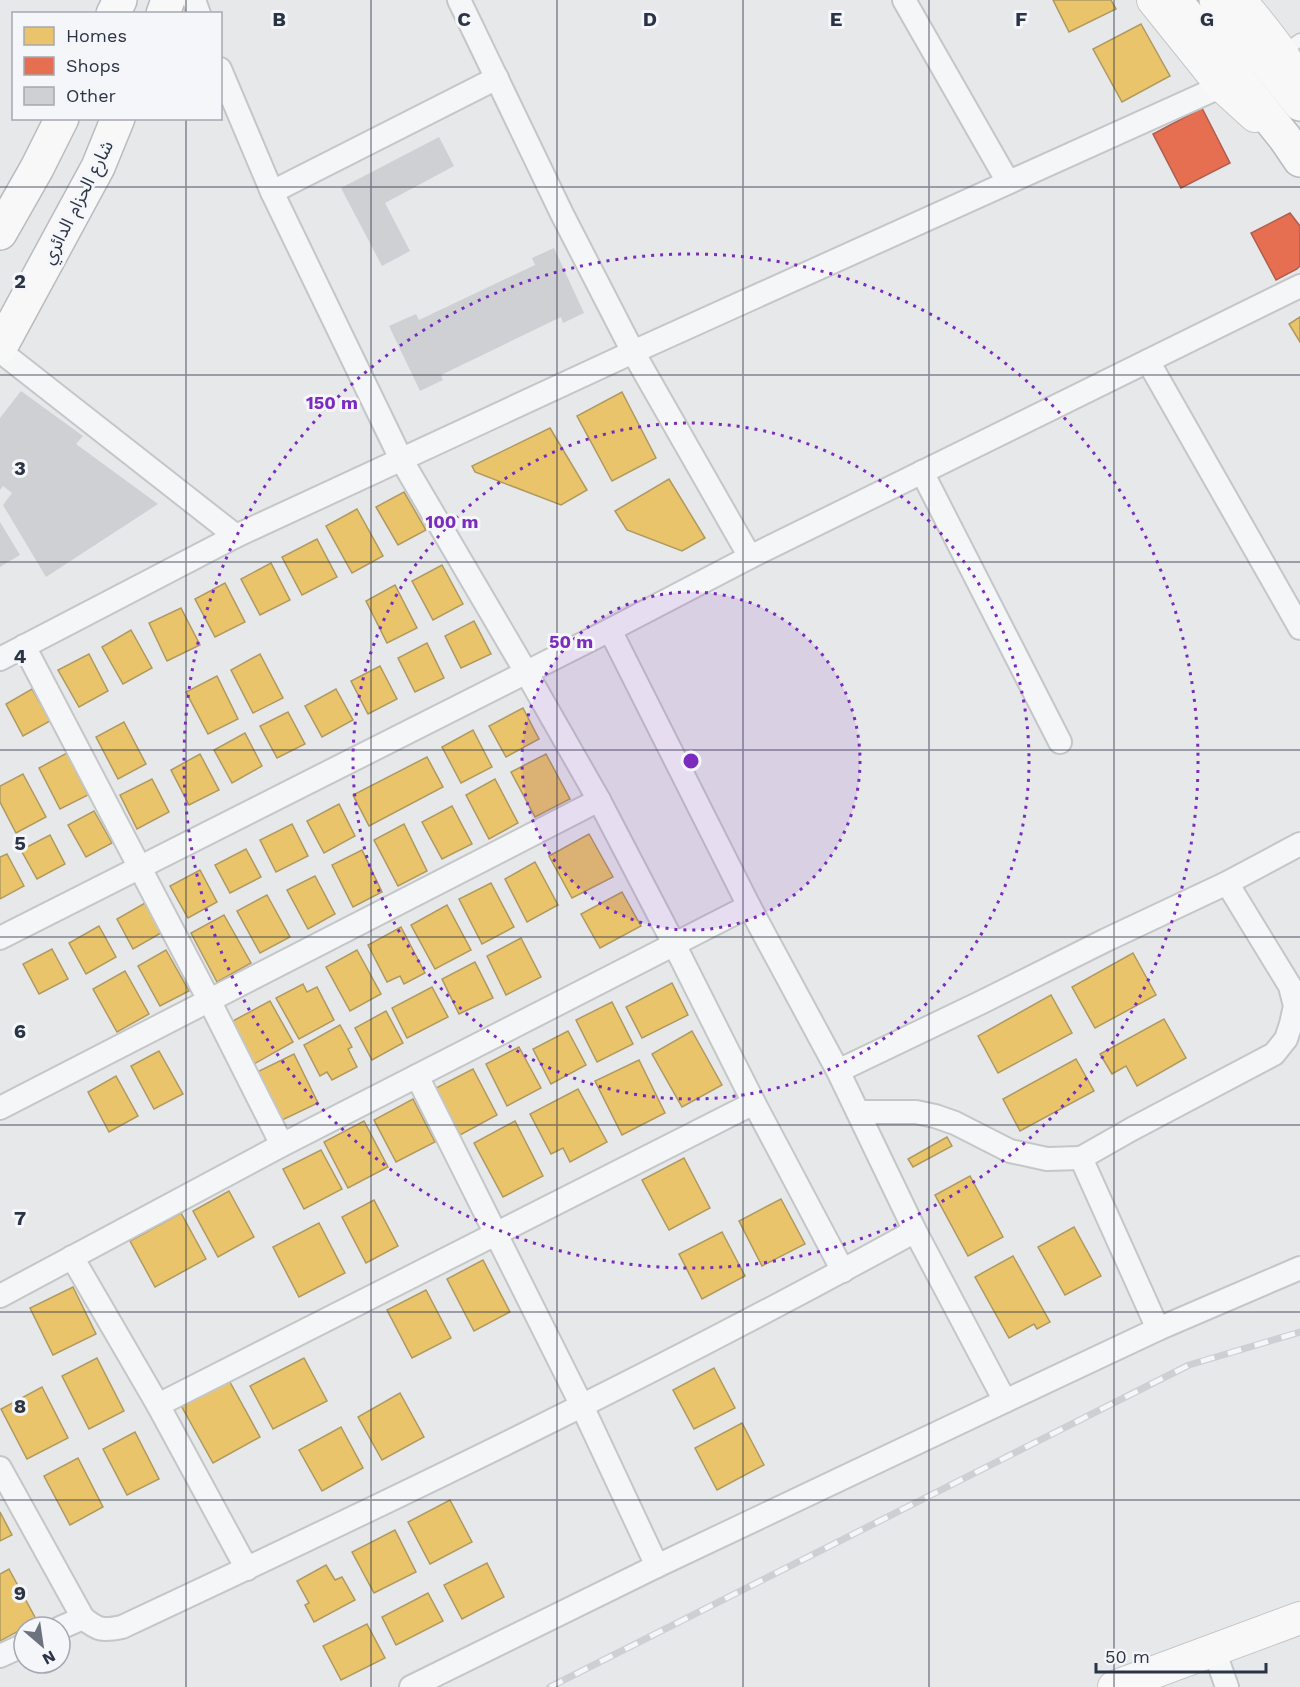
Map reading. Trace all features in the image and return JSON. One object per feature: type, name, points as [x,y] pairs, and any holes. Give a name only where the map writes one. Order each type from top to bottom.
[{"type":"highway","points":[[1175,0],[1293,149]]},
{"type":"highway","points":[[1216,0],[1300,104]]},
{"type":"highway","points":[[0,233],[61,120]]},
{"type":"highway","name":"شارع الحزام الدائري","points":[[0,350],[98,167],[117,120]]},
{"type":"main road","points":[[1153,0],[1222,86],[1293,149]]},
{"type":"main road","points":[[1240,0],[1291,47],[1300,91]]},
{"type":"main road","points":[[1114,1687],[1300,1618]]},
{"type":"street","points":[[459,0],[562,214],[633,352],[750,557]]},
{"type":"street","points":[[904,0],[1008,182]]},
{"type":"street","points":[[222,74],[272,192],[401,459],[599,800],[754,1103],[843,1270]]},
{"type":"street","points":[[272,192],[497,78]]},
{"type":"street","points":[[0,659],[236,536],[633,352],[1222,86]]},
{"type":"street","points":[[0,938],[750,557],[1300,286]]},
{"type":"street","points":[[0,350],[236,536]]},
{"type":"street","points":[[1148,361],[1300,628]]},
{"type":"street","points":[[922,472],[1060,742]]},
{"type":"street","points":[[610,630],[749,906],[838,1071],[915,1231],[1005,1401]]},
{"type":"street","points":[[24,646],[282,1145]]},
{"type":"street","points":[[0,1108],[599,800]]},
{"type":"street","points":[[838,1071],[1106,939],[1227,883],[1300,844]]},
{"type":"street","points":[[858,1112],[916,1112],[955,1123],[1010,1151],[1047,1159],[1081,1158],[1274,1054],[1286,1039],[1294,1006],[1290,986],[1227,883]]},
{"type":"street","points":[[0,1296],[282,1145],[749,906]]},
{"type":"street","points":[[417,1076],[582,1406],[657,1566]]},
{"type":"street","points":[[158,1405],[754,1103]]},
{"type":"street","points":[[1081,1158],[1158,1329]]},
{"type":"street","points":[[0,1467],[83,1618],[97,1629],[109,1630],[122,1627],[247,1569],[582,1406],[915,1231]]},
{"type":"street","points":[[72,1257],[158,1405],[247,1569]]},
{"type":"street","points":[[411,1687],[657,1566],[1005,1401],[1158,1329],[1300,1268]]},
{"type":"street","points":[[72,1623],[83,1618]]},
{"type":"street","points":[[1214,1650],[1227,1687]]},
{"type":"building: Homes","points":[[1053,0],[1111,0],[1116,9],[1069,32]]},
{"type":"building: Homes","points":[[1141,24],[1170,76],[1122,102],[1093,49]]},
{"type":"building: Homes","points":[[1300,317],[1300,342],[1289,324]]},
{"type":"building: Homes","points":[[622,392],[656,458],[612,481],[577,416]]},
{"type":"building: Homes","points":[[550,428],[587,490],[561,505],[475,472],[472,466]]},
{"type":"building: Homes","points":[[669,479],[705,538],[682,551],[627,530],[615,511]]},
{"type":"building: Homes","points":[[404,492],[426,530],[398,545],[376,507]]},
{"type":"building: Homes","points":[[357,509],[383,556],[352,573],[326,526]]},
{"type":"building: Homes","points":[[317,539],[337,577],[302,595],[282,557]]},
{"type":"building: Homes","points":[[271,563],[290,600],[260,615],[241,579]]},
{"type":"building: Homes","points":[[442,565],[463,604],[433,620],[412,581]]},
{"type":"building: Homes","points":[[225,583],[245,622],[215,637],[195,599]]},
{"type":"building: Homes","points":[[395,585],[417,628],[387,643],[366,601]]},
{"type":"building: Homes","points":[[181,608],[200,645],[167,661],[149,623]]},
{"type":"building: Homes","points":[[474,621],[491,654],[461,668],[445,636]]},
{"type":"building: Homes","points":[[131,630],[152,668],[123,684],[102,647]]},
{"type":"building: Homes","points":[[427,643],[444,678],[415,692],[398,658]]},
{"type":"building: Homes","points":[[89,654],[108,691],[79,707],[58,670]]},
{"type":"building: Homes","points":[[260,654],[283,698],[253,713],[231,670]]},
{"type":"building: Homes","points":[[380,666],[397,699],[368,714],[351,681]]},
{"type":"building: Homes","points":[[217,676],[238,719],[208,734],[186,692]]},
{"type":"building: Homes","points":[[32,689],[50,721],[23,736],[6,704]]},
{"type":"building: Homes","points":[[336,689],[353,720],[322,737],[305,706]]},
{"type":"building: Homes","points":[[523,708],[539,739],[506,757],[489,726]]},
{"type":"building: Homes","points":[[288,712],[305,744],[277,758],[260,726]]},
{"type":"building: Homes","points":[[124,722],[146,764],[118,779],[96,737]]},
{"type":"building: Homes","points":[[473,730],[492,767],[461,783],[442,747]]},
{"type":"building: Homes","points":[[245,733],[262,766],[232,783],[214,750]]},
{"type":"building: Homes","points":[[67,753],[88,795],[60,809],[39,768]]},
{"type":"building: Homes","points":[[200,754],[219,790],[189,805],[171,770]]},
{"type":"building: Homes","points":[[546,754],[570,799],[535,817],[511,772]]},
{"type":"building: Homes","points":[[427,757],[443,787],[369,826],[353,795]]},
{"type":"building: Homes","points":[[23,774],[46,817],[16,833],[0,802],[0,786]]},
{"type":"building: Homes","points":[[152,779],[169,812],[137,829],[120,795]]},
{"type":"building: Homes","points":[[495,779],[518,823],[489,839],[466,795]]},
{"type":"building: Homes","points":[[339,804],[355,836],[324,853],[307,821]]},
{"type":"building: Homes","points":[[452,806],[472,844],[442,859],[422,822]]},
{"type":"building: Homes","points":[[94,811],[112,843],[86,857],[68,825]]},
{"type":"building: Homes","points":[[292,824],[308,856],[276,872],[260,840]]},
{"type":"building: Homes","points":[[404,824],[427,871],[398,886],[374,840]]},
{"type":"building: Homes","points":[[589,834],[613,877],[572,898],[549,856]]},
{"type":"building: Homes","points":[[50,835],[65,864],[37,879],[21,850]]},
{"type":"building: Homes","points":[[246,849],[261,877],[230,893],[215,865]]},
{"type":"building: Homes","points":[[362,850],[382,892],[353,907],[332,865]]},
{"type":"building: Homes","points":[[7,854],[24,886],[0,899],[0,857]]},
{"type":"building: Homes","points":[[535,862],[558,905],[527,922],[505,879]]},
{"type":"building: Homes","points":[[200,870],[217,902],[188,918],[170,886]]},
{"type":"building: Homes","points":[[315,876],[335,914],[308,929],[287,890]]},
{"type":"building: Homes","points":[[491,883],[514,927],[482,944],[459,899]]},
{"type":"building: Homes","points":[[622,892],[641,926],[600,948],[581,914]]},
{"type":"building: Homes","points":[[267,895],[290,937],[260,953],[237,911]]},
{"type":"building: Homes","points":[[145,903],[161,933],[133,949],[117,919]]},
{"type":"building: Homes","points":[[447,905],[471,950],[435,969],[411,925]]},
{"type":"building: Homes","points":[[224,915],[251,963],[217,982],[191,933]]},
{"type":"building: Homes","points":[[99,926],[116,957],[86,974],[69,943]]},
{"type":"building: Homes","points":[[401,927],[425,973],[404,984],[400,976],[387,982],[368,945]]},
{"type":"building: Homes","points":[[521,938],[541,977],[506,995],[487,956]]},
{"type":"building: Homes","points":[[52,949],[68,979],[39,994],[23,964]]},
{"type":"building: Homes","points":[[166,950],[189,991],[160,1006],[138,966]]},
{"type":"building: Homes","points":[[357,950],[381,994],[350,1011],[326,967]]},
{"type":"building: Homes","points":[[1133,953],[1156,995],[1095,1028],[1072,987]]},
{"type":"building: Homes","points":[[475,962],[493,998],[459,1014],[442,979]]},
{"type":"building: Homes","points":[[125,971],[149,1014],[117,1032],[93,989]]},
{"type":"building: Homes","points":[[672,983],[688,1015],[642,1038],[626,1007]]},
{"type":"building: Homes","points":[[303,984],[307,992],[317,987],[334,1020],[299,1039],[276,998]]},
{"type":"building: Homes","points":[[432,987],[448,1017],[407,1038],[392,1008]]},
{"type":"building: Homes","points":[[1051,995],[1072,1033],[998,1073],[978,1036]]},
{"type":"building: Homes","points":[[270,1001],[293,1042],[254,1064],[231,1022]]},
{"type":"building: Homes","points":[[612,1002],[633,1044],[597,1062],[576,1020]]},
{"type":"building: Homes","points":[[386,1011],[403,1043],[372,1060],[355,1028]]},
{"type":"building: Homes","points":[[1164,1019],[1186,1058],[1137,1086],[1126,1066],[1112,1074],[1100,1054]]},
{"type":"building: Homes","points":[[340,1025],[352,1047],[348,1049],[357,1067],[332,1080],[327,1072],[320,1076],[304,1045]]},
{"type":"building: Homes","points":[[568,1031],[586,1065],[551,1084],[533,1049]]},
{"type":"building: Homes","points":[[692,1031],[722,1085],[682,1107],[652,1054]]},
{"type":"building: Homes","points":[[519,1047],[541,1088],[507,1106],[486,1064]]},
{"type":"building: Homes","points":[[159,1051],[183,1094],[154,1109],[131,1066]]},
{"type":"building: Homes","points":[[294,1054],[318,1103],[280,1121],[257,1072]]},
{"type":"building: Homes","points":[[1076,1059],[1094,1091],[1020,1131],[1003,1099]]},
{"type":"building: Homes","points":[[639,1060],[665,1113],[622,1135],[595,1081]]},
{"type":"building: Homes","points":[[473,1069],[497,1115],[460,1135],[436,1088]]},
{"type":"building: Homes","points":[[116,1076],[138,1116],[109,1132],[88,1092]]},
{"type":"building: Homes","points":[[578,1089],[607,1142],[570,1162],[563,1148],[551,1154],[530,1114]]},
{"type":"building: Homes","points":[[413,1099],[435,1142],[396,1162],[374,1120]]},
{"type":"building: Homes","points":[[364,1121],[388,1167],[348,1188],[324,1142]]},
{"type":"building: Homes","points":[[515,1121],[543,1176],[503,1197],[474,1143]]},
{"type":"building: Homes","points":[[947,1137],[952,1146],[913,1167],[908,1159]]},
{"type":"building: Homes","points":[[321,1150],[342,1189],[304,1209],[283,1169]]},
{"type":"building: Homes","points":[[684,1158],[710,1208],[669,1230],[642,1180]]},
{"type":"building: Homes","points":[[970,1176],[1003,1237],[968,1256],[935,1195]]},
{"type":"building: Homes","points":[[229,1191],[254,1237],[218,1257],[193,1211]]},
{"type":"building: Homes","points":[[781,1199],[805,1244],[762,1266],[739,1221]]},
{"type":"building: Homes","points":[[374,1200],[398,1246],[366,1263],[342,1217]]},
{"type":"building: Homes","points":[[181,1213],[206,1259],[155,1287],[130,1241]]},
{"type":"building: Homes","points":[[319,1223],[345,1273],[299,1297],[273,1247]]},
{"type":"building: Homes","points":[[1074,1227],[1101,1276],[1065,1295],[1038,1247]]},
{"type":"building: Homes","points":[[722,1232],[745,1276],[702,1299],[679,1254]]},
{"type":"building: Homes","points":[[1013,1256],[1050,1322],[1037,1329],[1034,1324],[1009,1338],[975,1277]]},
{"type":"building: Homes","points":[[483,1260],[510,1312],[474,1331],[447,1279]]},
{"type":"building: Homes","points":[[73,1287],[96,1334],[53,1355],[30,1308]]},
{"type":"building: Homes","points":[[426,1290],[451,1338],[412,1358],[387,1310]]},
{"type":"building: Homes","points":[[97,1358],[124,1411],[89,1429],[62,1376]]},
{"type":"building: Homes","points":[[304,1358],[327,1401],[273,1429],[250,1386]]},
{"type":"building: Homes","points":[[714,1368],[735,1408],[694,1429],[673,1390]]},
{"type":"building: Homes","points":[[225,1373],[260,1437],[213,1463],[178,1400]]},
{"type":"building: Homes","points":[[42,1387],[68,1438],[27,1459],[1,1409]]},
{"type":"building: Homes","points":[[400,1393],[424,1437],[382,1460],[358,1417]]},
{"type":"building: Homes","points":[[742,1423],[764,1465],[717,1490],[695,1448]]},
{"type":"building: Homes","points":[[341,1427],[363,1468],[322,1491],[299,1450]]},
{"type":"building: Homes","points":[[135,1432],[159,1479],[127,1495],[103,1449]]},
{"type":"building: Homes","points":[[78,1458],[103,1507],[70,1525],[44,1476]]},
{"type":"building: Homes","points":[[450,1500],[472,1542],[430,1564],[408,1522]]},
{"type":"building: Homes","points":[[0,1512],[12,1535],[0,1541]]},
{"type":"building: Homes","points":[[395,1530],[416,1572],[374,1593],[352,1552]]},
{"type":"building: Homes","points":[[487,1563],[504,1597],[462,1619],[444,1585]]},
{"type":"building: Homes","points":[[326,1565],[335,1580],[342,1577],[355,1600],[314,1622],[305,1605],[309,1603],[297,1581]]},
{"type":"building: Homes","points":[[9,1569],[34,1615],[12,1615],[12,1635],[0,1641],[0,1574]]},
{"type":"building: Homes","points":[[428,1593],[443,1621],[396,1645],[382,1617]]},
{"type":"building: Homes","points":[[367,1624],[385,1658],[341,1680],[323,1646]]},
{"type":"building: Shops","points":[[1202,108],[1230,163],[1181,188],[1153,134]]},
{"type":"building: Shops","points":[[1290,213],[1300,226],[1300,266],[1276,280],[1251,233]]},
{"type":"building: Other","points":[[439,137],[454,166],[385,203],[410,251],[382,266],[341,188]]},
{"type":"building: Other","points":[[554,248],[584,313],[563,323],[561,317],[441,375],[443,380],[420,391],[389,326],[416,314],[419,320],[535,265],[532,258]]},
{"type":"building: Other","points":[[21,391],[83,436],[76,444],[158,504],[46,577],[3,505],[12,493],[3,486],[0,490],[0,418]]},
{"type":"building: Other","points":[[0,522],[20,555],[0,567]]},
{"type":"railway","points":[[550,1687],[1189,1365],[1300,1332]]}]
